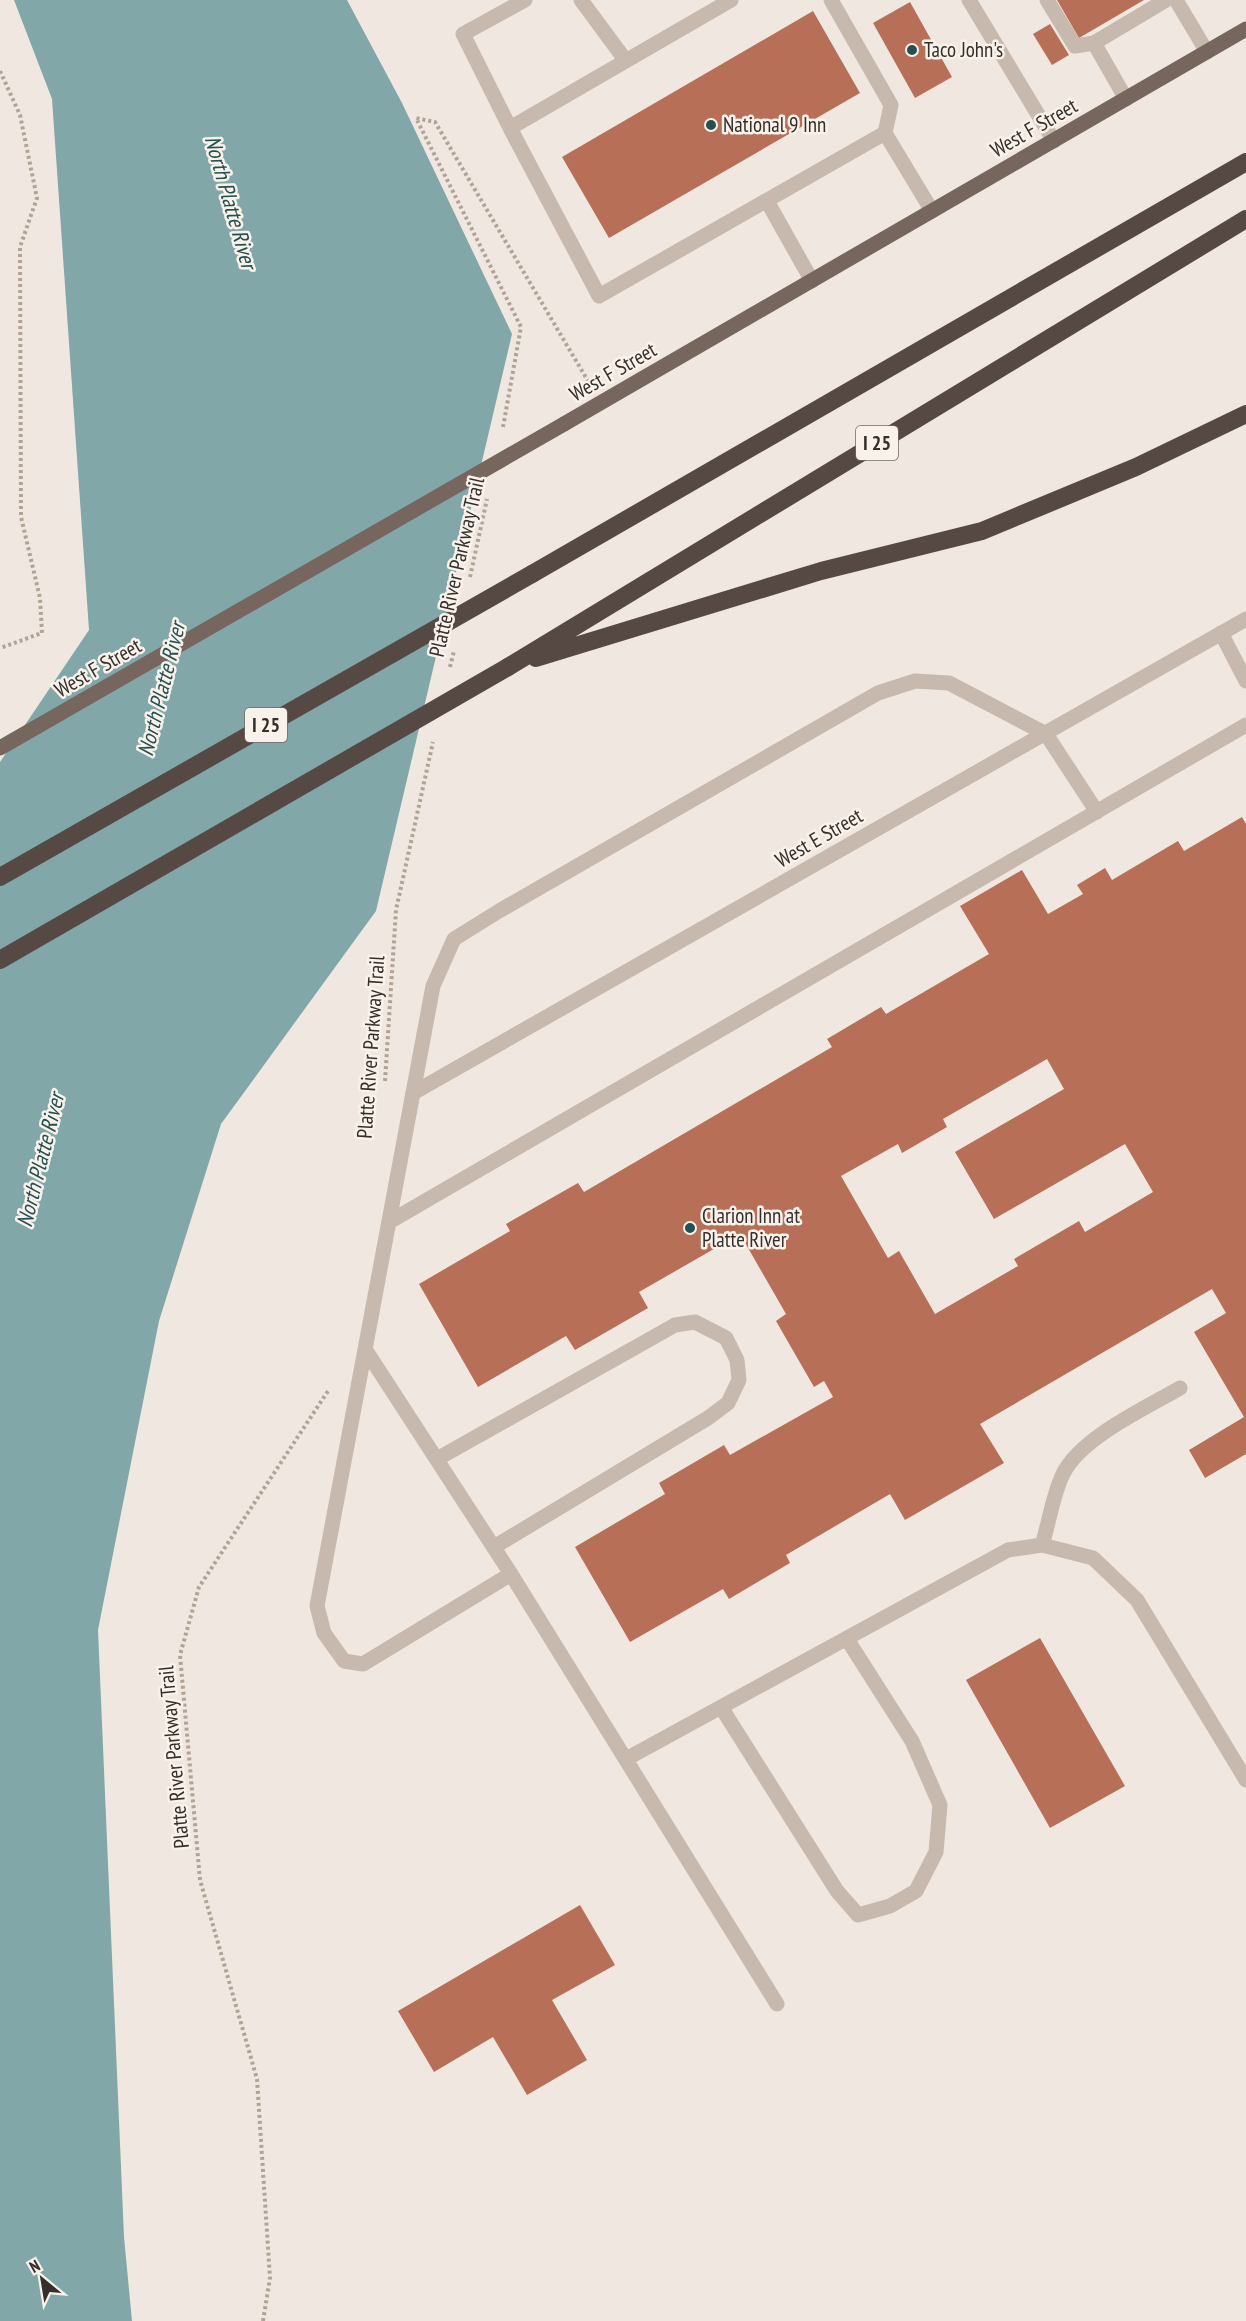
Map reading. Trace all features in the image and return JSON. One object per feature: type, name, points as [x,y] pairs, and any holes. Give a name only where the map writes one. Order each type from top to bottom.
[{"type":"highway","name":"I 25","points":[[0,877],[532,574],[1238,166]]},
{"type":"highway","name":"I 25","points":[[0,960],[508,667],[1246,219]]},
{"type":"highway","points":[[508,667],[821,571],[982,531],[1136,467],[1246,414]]},
{"type":"main road","name":"West F Street","points":[[0,748],[1246,29]]},
{"type":"street","points":[[525,0],[463,34],[599,296],[885,133]]},
{"type":"street","points":[[581,0],[626,60]]},
{"type":"street","points":[[510,128],[731,0]]},
{"type":"street","points":[[831,0],[891,105],[885,133],[932,211]]},
{"type":"street","points":[[1047,0],[1074,46],[1094,43],[1108,28],[1149,4],[1166,0]]},
{"type":"street","points":[[1176,0],[1207,52]]},
{"type":"street","points":[[976,2],[1054,141]]},
{"type":"street","points":[[1094,43],[1126,99]]},
{"type":"street","points":[[766,201],[812,281]]},
{"type":"street","name":"West E Street","points":[[413,1093],[1246,619]]},
{"type":"street","points":[[1221,633],[1246,681]]},
{"type":"street","points":[[511,1574],[363,1664],[344,1661],[324,1633],[317,1606],[433,986],[454,939],[878,693],[915,681],[949,683],[1046,734],[1097,812]]},
{"type":"street","points":[[389,1222],[1246,725]]},
{"type":"street","points":[[436,1459],[675,1325],[695,1322],[726,1338],[737,1360],[739,1380],[728,1403],[708,1418],[494,1547]]},
{"type":"street","points":[[365,1349],[511,1574],[777,2004]]},
{"type":"street","points":[[1042,1545],[1063,1474],[1080,1452],[1109,1430],[1180,1388]]},
{"type":"street","points":[[626,1759],[1008,1550],[1042,1545],[1093,1558],[1137,1599],[1246,1780]]},
{"type":"street","points":[[722,1707],[837,1891],[858,1915],[890,1906],[916,1891],[936,1852],[940,1805],[912,1741],[847,1639]]},
{"type":"path","points":[[0,71],[20,115],[37,198],[20,247],[21,517],[40,598],[42,633],[0,648]]},
{"type":"path","points":[[502,434],[521,327],[416,118],[435,122],[588,381],[578,386]]},
{"type":"path","name":"Platte River Parkway Trail","points":[[468,585],[489,492]]},
{"type":"path","name":"Platte River Parkway Trail","points":[[448,678],[455,643]]},
{"type":"path","name":"Platte River Parkway Trail","points":[[385,1086],[396,910],[435,736]]},
{"type":"path","name":"Platte River Parkway Trail","points":[[263,2321],[270,2278],[257,2079],[200,1880],[180,1655],[199,1587],[333,1384]]},
{"type":"water","name":"North Platte River","points":[[14,0],[347,0],[402,103],[512,334],[376,911],[221,1124],[159,1321],[98,1630],[124,2237],[132,2321],[0,2321],[0,762],[89,630],[52,99]]},
{"type":"building","points":[[1057,0],[1144,0],[1079,38]]},
{"type":"building","name":"Taco John's","points":[[910,2],[952,77],[915,98],[873,23]]},
{"type":"building","name":"National 9 Inn","points":[[813,11],[860,93],[609,238],[562,157]]},
{"type":"building","points":[[1050,24],[1069,55],[1052,65],[1033,34]]},
{"type":"building","name":"Clarion Inn at Platte River","points":[[1242,817],[1246,824],[1246,1454],[1205,1478],[1189,1450],[1244,1417],[1194,1332],[1226,1313],[1212,1289],[980,1424],[1004,1463],[905,1520],[890,1494],[786,1555],[790,1563],[729,1599],[723,1589],[630,1642],[575,1547],[665,1494],[659,1483],[724,1445],[730,1455],[833,1397],[824,1381],[814,1387],[776,1321],[786,1314],[740,1234],[639,1292],[648,1308],[575,1350],[566,1336],[478,1387],[419,1284],[510,1231],[506,1224],[578,1183],[584,1192],[832,1047],[827,1039],[881,1007],[886,1014],[989,954],[960,906],[1022,870],[1048,914],[1083,894],[1077,885],[1105,868],[1112,880],[1178,841],[1184,851]],"holes":[[[1047,1059],[1064,1089],[955,1152],[994,1219],[1125,1144],[1153,1192],[1085,1232],[1079,1221],[1014,1259],[1018,1266],[935,1314],[899,1251],[888,1258],[841,1176],[898,1144],[902,1153],[947,1127],[943,1119]]]},
{"type":"building","points":[[1040,1638],[1125,1786],[1050,1828],[966,1680]]},
{"type":"building","points":[[580,1905],[615,1965],[552,2000],[587,2060],[527,2095],[493,2037],[434,2072],[398,2011]]},
{"type":"place","name":"Taco John's","points":[[912,50]]},
{"type":"place","name":"National 9 Inn","points":[[711,125]]},
{"type":"place","name":"Clarion Inn at Platte River","points":[[690,1228]]}]
